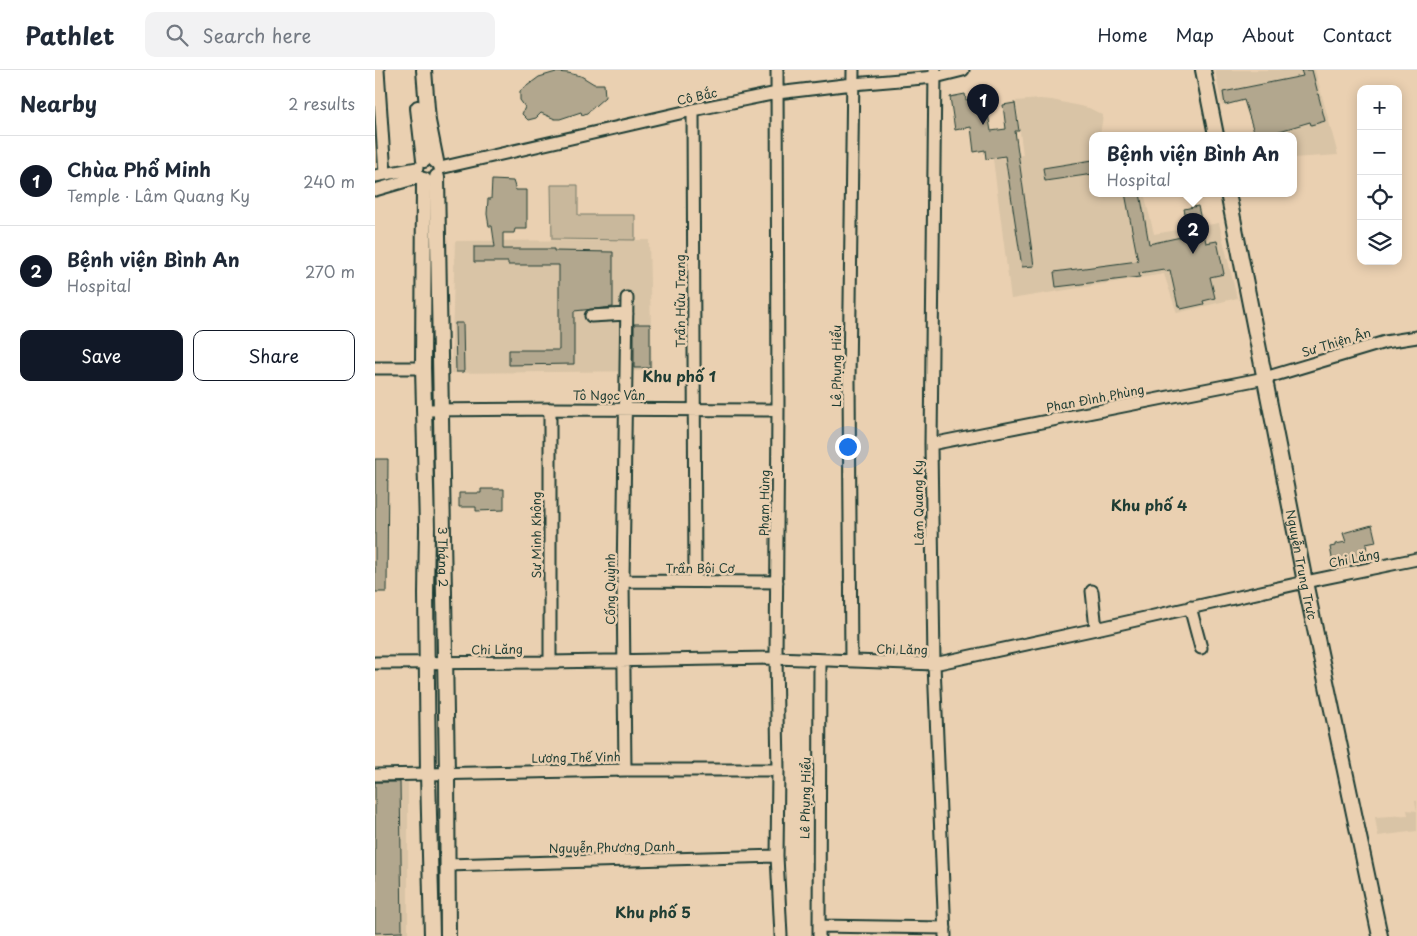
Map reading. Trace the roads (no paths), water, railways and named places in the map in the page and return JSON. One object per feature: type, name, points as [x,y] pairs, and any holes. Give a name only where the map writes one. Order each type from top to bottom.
[{"type":"main road","points":[[415,70],[424,120]]},
{"type":"main road","points":[[424,70],[424,120],[428,170]]},
{"type":"main road","points":[[1203,70],[1215,132]]},
{"type":"main road","name":"3 Tháng 2","points":[[428,170],[423,368],[432,936]]},
{"type":"main road","name":"3 Tháng 2","points":[[428,170],[440,410],[448,936]]},
{"type":"main road","name":"Nguyễn Trung Trực","points":[[1229,197],[1305,582],[1380,936]]},
{"type":"street","points":[[378,70],[380,175],[428,170]]},
{"type":"street","name":"Phạm Hùng","points":[[777,70],[778,410],[776,658],[777,856],[781,936]]},
{"type":"street","name":"Lê Phụng Hiểu","points":[[851,662],[849,381],[853,70]]},
{"type":"street","name":"Cô Bắc","points":[[428,170],[777,93],[963,70]]},
{"type":"street","name":"Lâm Quang Ky","points":[[935,73],[931,444],[934,664],[945,932]]},
{"type":"street","name":"Trần Hữu Trang","points":[[693,110],[695,582]]},
{"type":"street","points":[[375,190],[428,170]]},
{"type":"street","name":"Cống Quỳnh","points":[[625,770],[623,581],[627,298]]},
{"type":"street","points":[[591,316],[627,314]]},
{"type":"street","name":"Sư Thiện Ân","points":[[1265,378],[1385,342],[1417,337]]},
{"type":"street","points":[[375,368],[423,368]]},
{"type":"street","name":"Phan Đình Phùng","points":[[931,444],[1265,378]]},
{"type":"street","name":"Tô Ngọc Vân","points":[[425,410],[625,408],[778,410]]},
{"type":"street","name":"Sư Minh Không","points":[[549,662],[550,409]]},
{"type":"street","name":"Chi Lăng","points":[[375,663],[776,658],[934,664],[1417,559]]},
{"type":"street","name":"Trần Bội Cơ","points":[[623,581],[777,582]]},
{"type":"street","points":[[1092,591],[1095,629]]},
{"type":"street","points":[[1190,607],[1201,648]]},
{"type":"street","name":"Lê Phụng Hiểu","points":[[819,931],[821,660]]},
{"type":"street","name":"Lương Thế Vinh","points":[[375,775],[625,770],[778,770]]},
{"type":"street","name":"Nguyễn Phương Danh","points":[[447,865],[777,856]]},
{"type":"street","points":[[819,931],[945,932]]},
{"type":"place","name":"Chùa Phổ Minh","points":[[983,125]]},
{"type":"place","name":"Bệnh viện Bình An","points":[[1193,254]]},
{"type":"district","name":"Khu phố 1","points":[[679,375]]},
{"type":"district","name":"Khu phố 4","points":[[1149,504]]},
{"type":"district","name":"Khu phố 5","points":[[653,911]]}]
